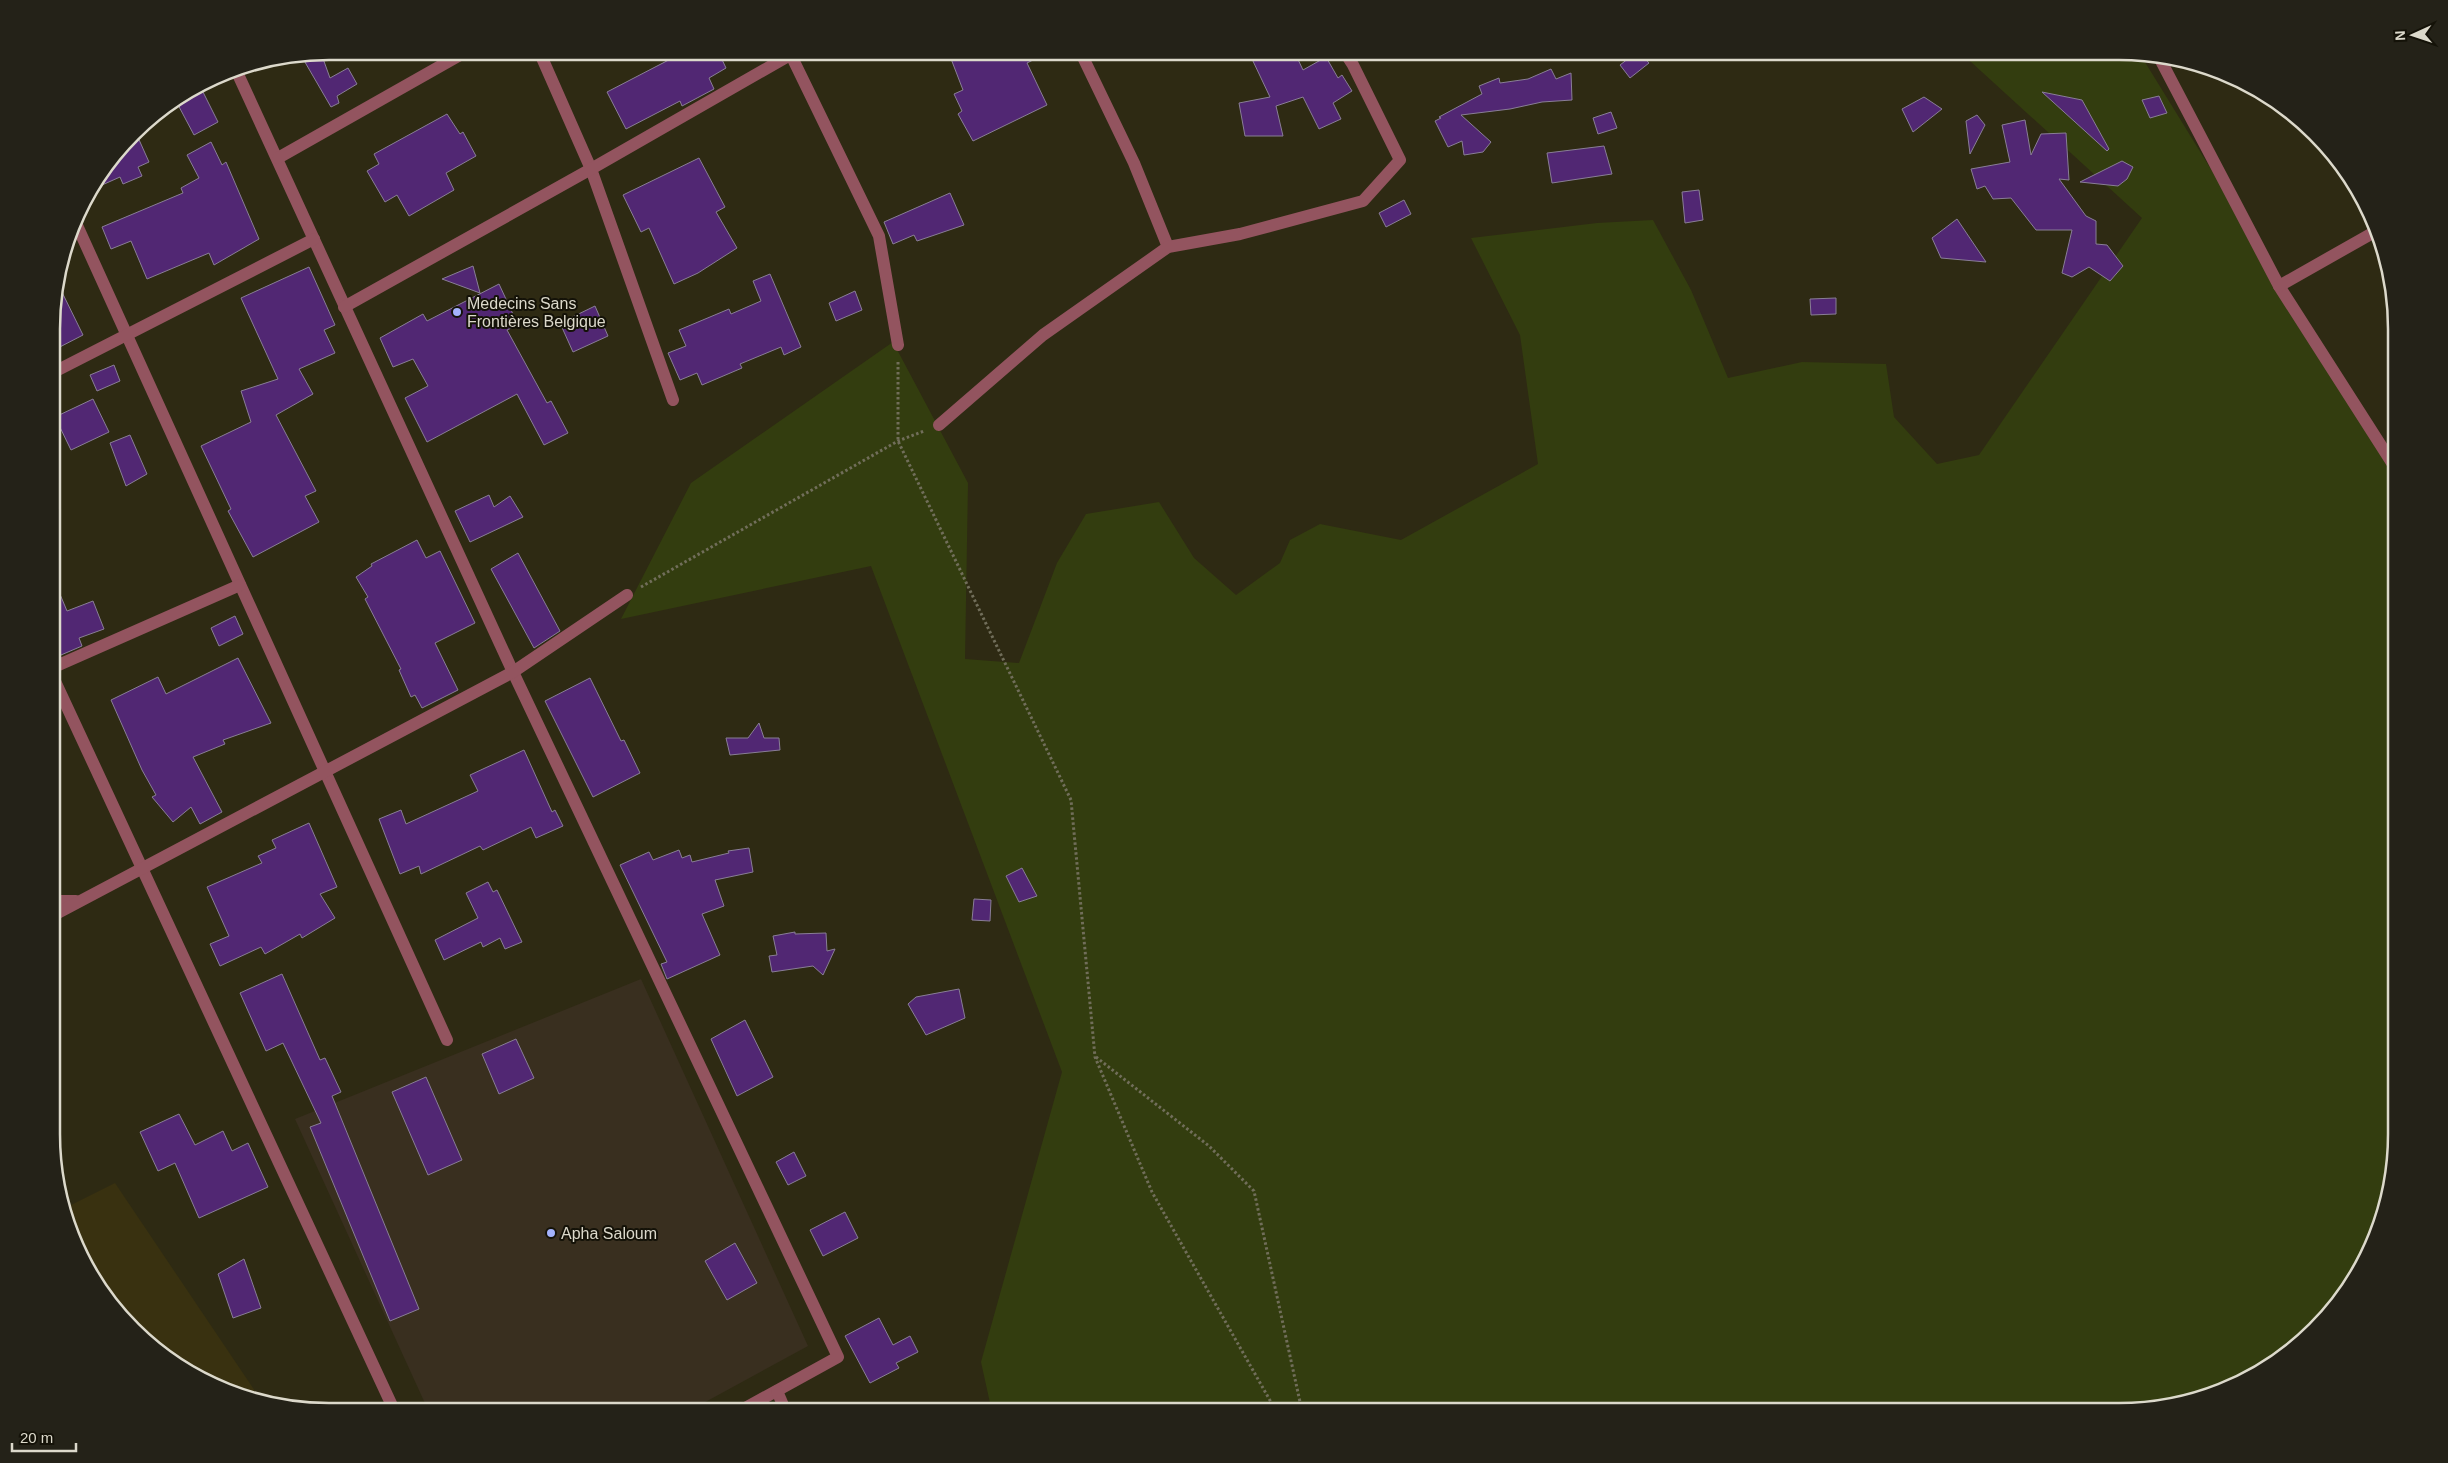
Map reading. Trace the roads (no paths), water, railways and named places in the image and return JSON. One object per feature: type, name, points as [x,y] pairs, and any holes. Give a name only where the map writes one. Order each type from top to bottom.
[{"type":"street","points":[[278,158],[451,60]]},
{"type":"street","points":[[543,60],[591,169],[673,400]]},
{"type":"street","points":[[344,307],[591,169],[778,60]]},
{"type":"street","points":[[796,60],[879,236],[898,345]]},
{"type":"street","points":[[1084,60],[1134,163],[1168,247]]},
{"type":"street","points":[[939,425],[1043,335],[1168,247],[1240,234],[1363,201],[1400,160],[1350,60]]},
{"type":"street","points":[[2163,63],[2279,286],[2388,456]]},
{"type":"street","points":[[239,75],[513,672],[838,1357],[755,1403]]},
{"type":"street","points":[[79,228],[129,334],[324,772],[447,1040]]},
{"type":"street","points":[[2279,286],[2371,234]]},
{"type":"street","points":[[60,369],[314,239]]},
{"type":"street","points":[[60,664],[240,585]]},
{"type":"street","points":[[60,912],[513,672],[627,595]]},
{"type":"street","points":[[60,694],[391,1403]]},
{"type":"street","points":[[60,901],[79,901]]},
{"type":"street","points":[[777,1391],[782,1403]]},
{"type":"place","name":"Medecins Sans Frontières Belgique","points":[[457,312]]},
{"type":"place","name":"Apha Saloum","points":[[551,1233]]}]
